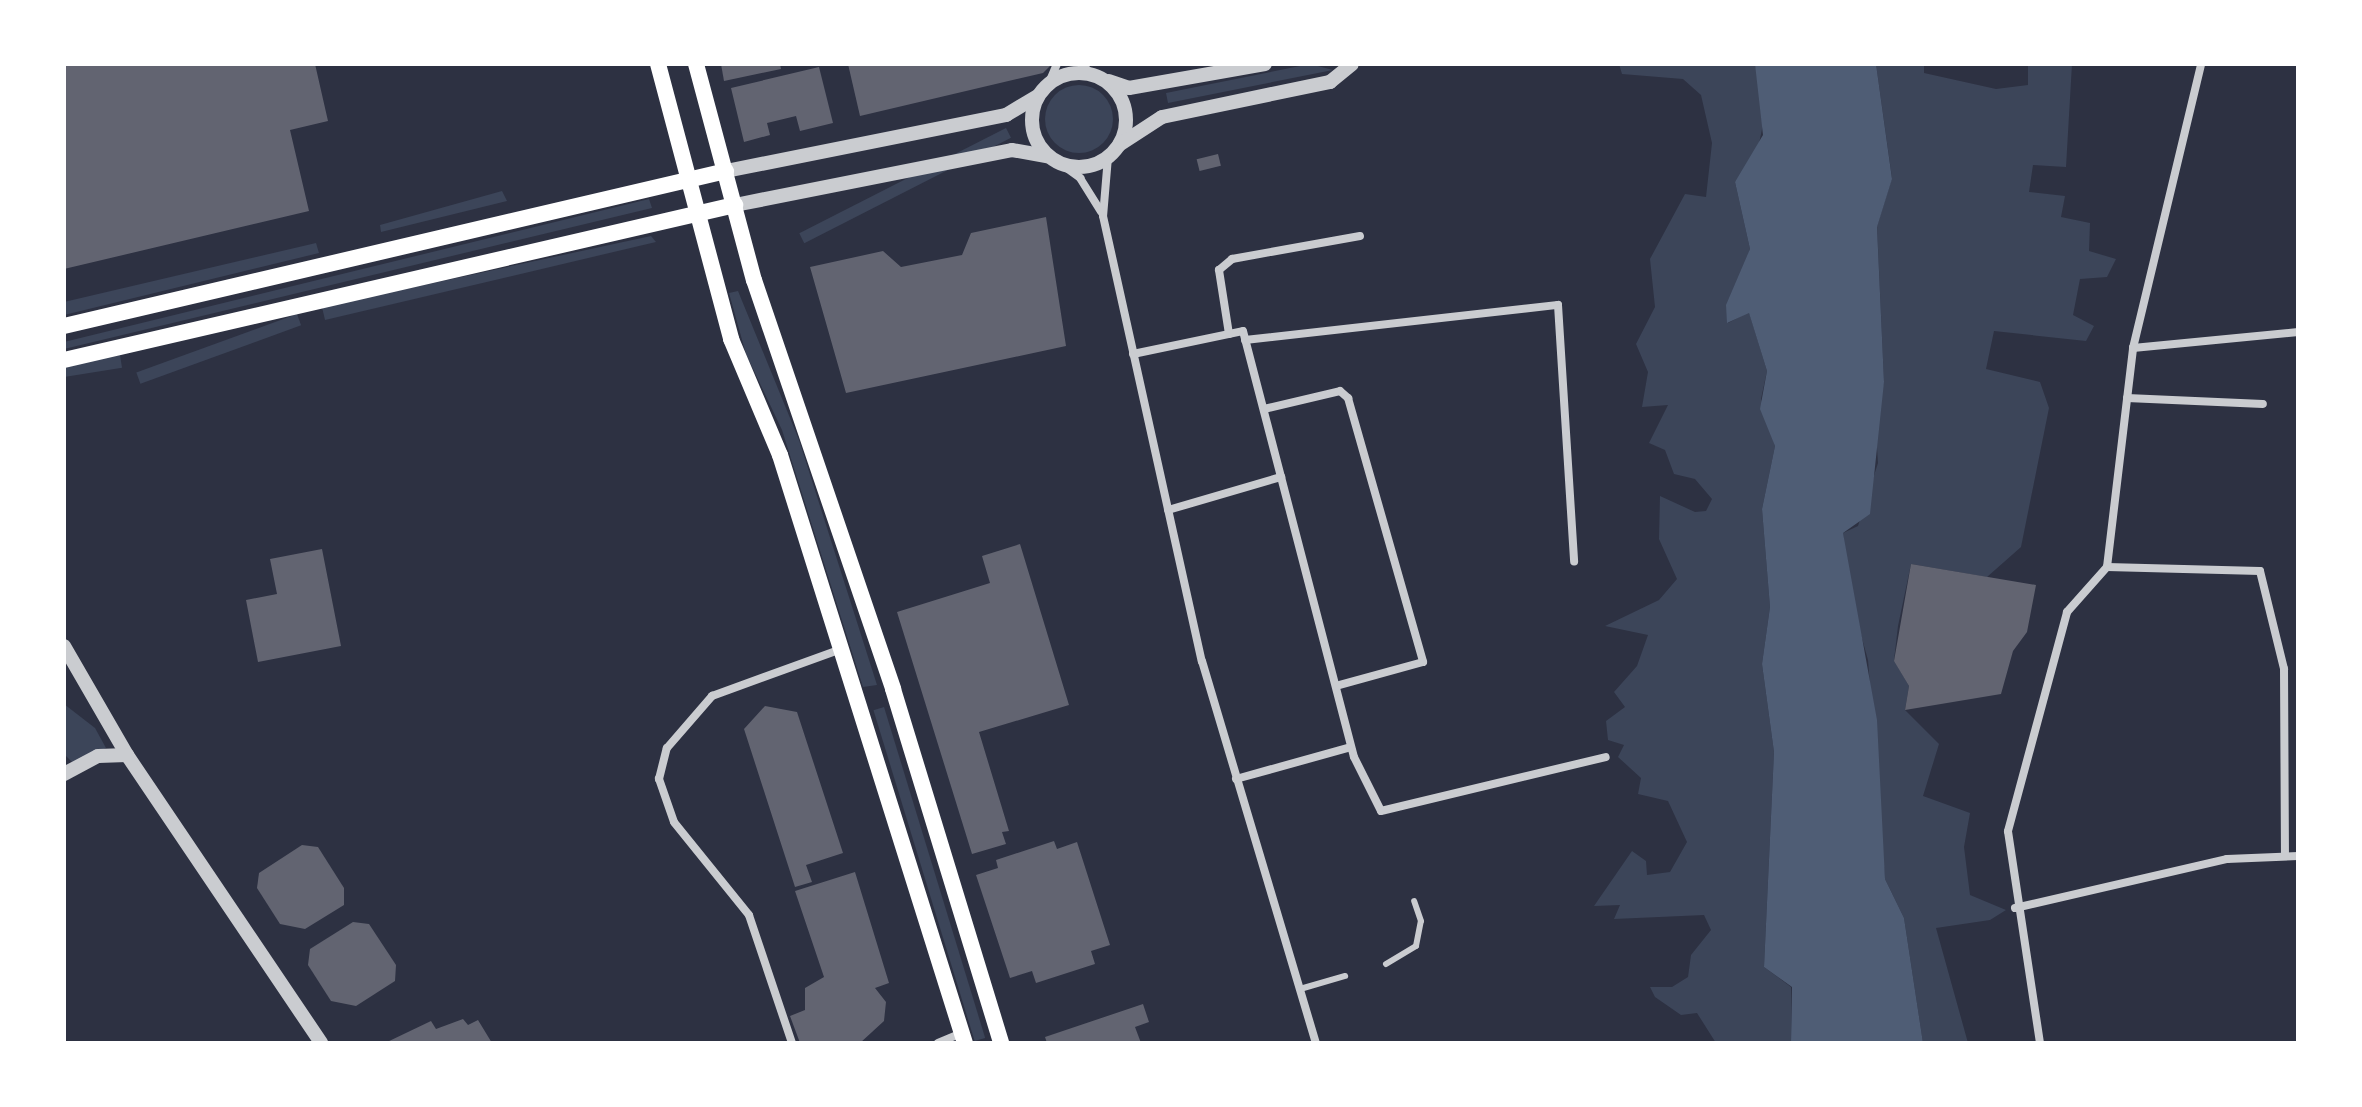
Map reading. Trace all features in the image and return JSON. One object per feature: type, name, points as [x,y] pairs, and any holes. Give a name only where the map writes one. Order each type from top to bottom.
[{"type":"main road","points":[[658,64],[731,339],[780,455],[963,1038]]},
{"type":"main road","points":[[696,64],[735,205],[1001,1043]]},
{"type":"main road","points":[[64,326],[726,171]]},
{"type":"main road","points":[[64,360],[735,205]]},
{"type":"street","points":[[1047,156],[1032,127],[1043,90],[1057,64]]},
{"type":"street","points":[[726,171],[1006,115],[1043,90],[1092,73],[1129,88],[1265,64]]},
{"type":"street","points":[[1316,1043],[1236,779],[1168,510],[1103,216],[1108,157],[1119,145],[1162,117],[1330,82],[1352,64]]},
{"type":"street","points":[[2040,1043],[2015,908],[2008,831],[2044,680],[2067,612],[2107,567],[2133,348],[2201,64]]},
{"type":"street","points":[[1092,73],[1126,117],[1119,145]]},
{"type":"street","points":[[735,205],[1012,150],[1047,156],[1061,164],[1080,178],[1103,216]]},
{"type":"street","points":[[1061,164],[1108,157]]},
{"type":"street","points":[[1229,334],[1219,270],[1232,259],[1360,236]]},
{"type":"street","points":[[1245,340],[1558,305],[1574,562]]},
{"type":"street","points":[[1133,354],[1243,331],[1351,747],[1364,787],[1381,811],[1395,813],[1606,757]]},
{"type":"street","points":[[2133,348],[2298,332]]},
{"type":"street","points":[[1264,409],[1340,391],[1348,398],[1423,662],[1336,686]]},
{"type":"street","points":[[2127,398],[2263,404]]},
{"type":"street","points":[[1168,510],[1281,477]]},
{"type":"street","points":[[2107,567],[2260,571],[2284,669],[2285,854]]},
{"type":"street","points":[[64,646],[127,755],[321,1043]]},
{"type":"street","points":[[792,1043],[749,915],[674,822],[659,779],[667,748],[712,696],[841,649]]},
{"type":"street","points":[[1236,779],[1351,747]]},
{"type":"street","points":[[64,774],[98,756],[127,755]]},
{"type":"street","points":[[2015,908],[2227,859],[2285,854],[2298,856]]},
{"type":"street","points":[[938,1043],[963,1038]]},
{"type":"lane","points":[[1386,964],[1416,946],[1414,901]]},
{"type":"lane","points":[[1300,989],[1345,976]]},
{"type":"shaded area","points":[[1310,64],[1333,70],[1168,103],[1166,93]]},
{"type":"shaded area","points":[[1619,64],[1755,64],[1766,110],[1756,158],[1735,182],[1750,249],[1728,323],[1749,312],[1767,371],[1761,399],[1775,446],[1762,509],[1770,607],[1762,664],[1774,752],[1764,967],[1791,987],[1791,1043],[1716,1043],[1697,1013],[1681,1015],[1655,997],[1650,987],[1672,987],[1688,977],[1691,955],[1711,930],[1704,915],[1614,919],[1620,905],[1594,906],[1632,851],[1646,861],[1647,875],[1670,872],[1687,842],[1668,801],[1638,794],[1641,778],[1618,757],[1624,745],[1608,740],[1606,721],[1625,707],[1614,692],[1637,666],[1648,635],[1605,626],[1659,600],[1677,579],[1659,539],[1660,496],[1695,512],[1706,511],[1712,499],[1695,479],[1674,474],[1665,450],[1649,443],[1668,405],[1642,407],[1648,372],[1636,344],[1655,307],[1650,259],[1685,194],[1706,197],[1712,143],[1701,95],[1683,79],[1622,74]]},
{"type":"shaded area","points":[[1755,64],[1876,64],[1892,179],[1877,227],[1884,382],[1870,514],[1843,533],[1877,720],[1885,879],[1904,918],[1923,1043],[1791,1043],[1792,987],[1764,967],[1774,752],[1762,664],[1770,607],[1762,509],[1775,446],[1760,409],[1767,371],[1749,313],[1727,323],[1726,305],[1750,249],[1735,182],[1763,135]]},
{"type":"shaded area","points":[[1876,64],[1924,64],[1924,73],[1996,89],[2028,85],[2028,64],[2072,64],[2066,167],[2033,165],[2029,192],[2065,196],[2061,217],[2090,223],[2089,251],[2116,259],[2107,277],[2080,279],[2073,315],[2094,326],[2086,341],[1994,331],[1986,369],[2040,382],[2049,408],[2021,547],[1987,577],[1911,564],[1898,626],[1894,660],[1909,686],[1905,710],[1939,744],[1923,796],[1970,813],[1964,847],[1970,895],[2006,910],[1990,920],[1936,928],[1968,1043],[1923,1043],[1904,918],[1885,879],[1868,660],[1846,581],[1843,533],[1858,526],[1878,463],[1875,417],[1884,382],[1877,226],[1892,178]]},
{"type":"shaded area","points":[[1086,85],[1107,100],[1113,119],[1111,132],[1103,143],[1086,153],[1072,153],[1055,143],[1047,132],[1045,112],[1055,95],[1066,87]]},
{"type":"shaded area","points":[[1006,128],[1011,138],[804,243],[799,233]]},
{"type":"shaded area","points":[[502,191],[507,201],[381,232],[380,225]]},
{"type":"shaded area","points":[[649,199],[652,208],[64,349],[64,342]]},
{"type":"shaded area","points":[[651,236],[656,242],[325,320],[322,307]]},
{"type":"shaded area","points":[[316,243],[319,253],[64,315],[64,302]]},
{"type":"shaded area","points":[[738,291],[799,440],[877,685],[863,687],[782,430],[746,354],[729,293]]},
{"type":"shaded area","points":[[297,314],[301,325],[140,384],[136,372]]},
{"type":"shaded area","points":[[120,355],[122,368],[66,377],[64,364]]},
{"type":"shaded area","points":[[64,704],[95,728],[106,748],[72,762],[64,754]]},
{"type":"shaded area","points":[[884,707],[985,1038],[975,1041],[873,710]]},
{"type":"building","points":[[64,64],[315,64],[328,121],[290,130],[309,211],[64,269]]},
{"type":"building","points":[[721,64],[780,64],[781,69],[724,81]]},
{"type":"building","points":[[848,64],[1052,64],[1043,73],[860,116]]},
{"type":"building","points":[[819,67],[833,123],[800,131],[796,116],[767,123],[770,135],[744,142],[731,88]]},
{"type":"building","points":[[1218,154],[1221,166],[1200,171],[1197,159]]},
{"type":"building","points":[[1046,217],[1066,346],[846,393],[810,267],[883,251],[901,267],[962,255],[971,233]]},
{"type":"building","points":[[1020,544],[1069,705],[979,732],[1009,831],[1002,832],[1006,844],[972,854],[897,612],[990,583],[982,556]]},
{"type":"building","points":[[322,549],[341,646],[258,662],[246,600],[277,594],[270,559]]},
{"type":"building","points":[[1911,564],[2036,585],[2027,632],[2013,651],[2001,694],[1905,710],[1909,686],[1894,661]]},
{"type":"building","points":[[765,706],[797,712],[843,853],[806,865],[812,882],[795,887],[744,729]]},
{"type":"building","points":[[1054,841],[1057,849],[1077,842],[1110,945],[1091,951],[1095,964],[1036,983],[1032,971],[1010,978],[976,875],[998,868],[996,860]]},
{"type":"building","points":[[302,845],[318,847],[344,888],[344,905],[305,929],[280,924],[257,888],[259,873]]},
{"type":"building","points":[[855,872],[889,983],[875,988],[886,1002],[884,1021],[860,1043],[800,1043],[790,1016],[805,1010],[805,988],[824,977],[795,891]]},
{"type":"building","points":[[353,922],[369,924],[396,965],[395,981],[356,1006],[331,1001],[308,965],[310,949]]},
{"type":"building","points":[[1143,1004],[1149,1022],[1135,1027],[1141,1043],[1047,1043],[1045,1037]]},
{"type":"building","points":[[463,1019],[468,1025],[478,1020],[492,1043],[385,1043],[431,1021],[436,1029]]}]
